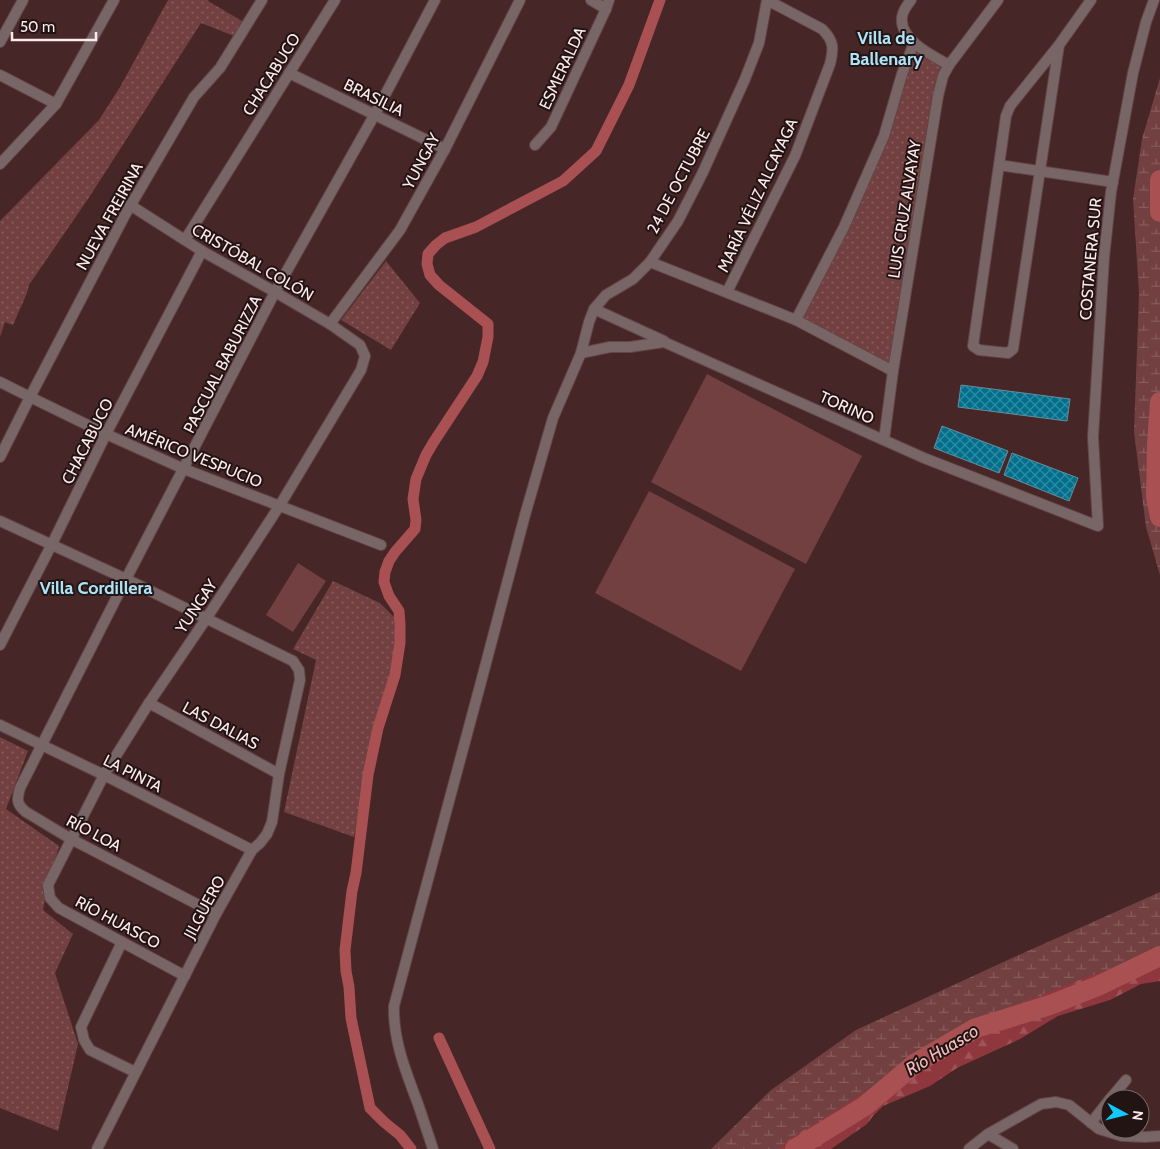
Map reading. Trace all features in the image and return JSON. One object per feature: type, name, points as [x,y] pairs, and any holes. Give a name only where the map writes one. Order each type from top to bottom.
[{"type":"street","points":[[0,42],[23,0]]},
{"type":"street","points":[[0,164],[56,104],[114,0]]},
{"type":"street","name":"NUEVA FREIRINA","points":[[0,457],[130,205],[194,97],[220,68],[262,0]]},
{"type":"street","name":"CHACABUCO","points":[[185,240],[335,0]]},
{"type":"street","name":"PASCUAL BABURIZZA","points":[[42,745],[126,578],[275,292],[435,0]]},
{"type":"street","name":"YUNGAY","points":[[330,324],[400,230],[445,149],[520,0]]},
{"type":"street","points":[[590,0],[608,4]]},
{"type":"street","name":"24 DE OCTUBRE","points":[[433,1149],[402,1064],[395,1035],[394,1006],[482,682],[525,515],[553,418],[580,353],[594,309],[606,295],[633,279],[650,262],[678,221],[704,172],[759,43],[767,0]]},
{"type":"street","name":"MARÍA VÉLIZ ALCAYAGA","points":[[727,292],[795,156],[832,55],[833,45],[829,36],[822,29],[767,0]]},
{"type":"street","points":[[910,0],[902,18],[904,32],[914,43],[949,65]]},
{"type":"street","name":"LUIS CRUZ ALVAYAY","points":[[884,440],[893,371],[938,96],[943,76],[949,65],[998,0]]},
{"type":"street","points":[[1059,45],[1013,349],[1008,353],[978,350],[974,346],[1006,116],[1010,106],[1059,45],[1091,0]]},
{"type":"street","name":"COSTANERA SUR","points":[[1098,526],[1093,437],[1103,268],[1113,182],[1133,73],[1146,22],[1154,0]]},
{"type":"street","name":"ESMERALDA","points":[[535,145],[551,127],[608,4]]},
{"type":"street","points":[[796,320],[844,227],[884,136],[902,74],[914,43]]},
{"type":"street","name":"BRASILIA","points":[[290,73],[445,149]]},
{"type":"street","points":[[0,75],[56,104]]},
{"type":"street","points":[[999,165],[1113,182]]},
{"type":"street","name":"CRISTÓBAL COLÓN","points":[[130,205],[185,240],[330,324],[360,345]]},
{"type":"street","name":"CHACABUCO","points":[[0,645],[106,434],[202,250]]},
{"type":"street","points":[[650,262],[796,320],[893,371]]},
{"type":"street","name":"TORINO","points":[[594,309],[924,458],[1098,526]]},
{"type":"street","points":[[580,353],[610,347],[630,347],[664,342]]},
{"type":"street","name":"YUNGAY","points":[[48,885],[104,775],[149,703],[280,505],[361,370],[365,356],[360,345]]},
{"type":"street","name":"AMÉRICO VESPUCIO","points":[[0,382],[106,434],[184,469],[382,545]]},
{"type":"street","points":[[0,520],[126,578],[206,619]]},
{"type":"street","name":"JILGUERO","points":[[97,1149],[216,914],[252,850],[267,834],[272,822],[279,774],[300,680],[299,670],[293,661],[206,619]]},
{"type":"street","name":"LAS DALIAS","points":[[149,703],[279,774]]},
{"type":"street","name":"LA PINTA","points":[[0,725],[252,850]]},
{"type":"street","name":"RÍO LOA","points":[[42,745],[20,788],[18,798],[20,807],[71,839],[216,914]]},
{"type":"street","name":"RÍO HUASCO","points":[[48,885],[50,898],[59,908],[185,976]]},
{"type":"street","points":[[122,942],[81,1027],[84,1040],[90,1050],[135,1072]]},
{"type":"street","points":[[1118,1089],[1126,1080]]},
{"type":"street","points":[[969,1149],[988,1134],[1040,1104],[1056,1102],[1069,1105],[1099,1129],[1122,1136],[1160,1136]]},
{"type":"street","points":[[1091,1123],[1100,1112]]},
{"type":"street","points":[[988,1134],[1013,1149]]},
{"type":"green space","points":[[168,0],[209,0],[242,21],[234,36],[201,23],[90,196],[29,285],[13,325],[5,322],[0,337],[0,221],[99,120],[120,87]]},
{"type":"green space","points":[[915,45],[947,65],[892,368],[798,319],[844,229]]},
{"type":"green space","points":[[1160,78],[1160,575],[1146,527],[1134,432],[1139,293],[1133,199],[1142,139]]},
{"type":"green space","points":[[386,261],[420,303],[391,350],[341,320]]},
{"type":"green space","points":[[707,374],[862,456],[806,564],[651,482]]},
{"type":"green space","points":[[1160,402],[1160,517],[1156,497]]},
{"type":"green space","points":[[649,491],[795,569],[741,671],[595,593]]},
{"type":"green space","points":[[298,563],[326,581],[293,632],[266,615]]},
{"type":"green space","points":[[333,581],[380,603],[394,617],[397,661],[354,837],[284,812],[316,660],[293,649]]},
{"type":"green space","points":[[0,737],[28,751],[6,809],[59,846],[43,910],[73,934],[55,973],[78,1044],[58,1131],[0,1108]]},
{"type":"green space","points":[[1160,892],[1160,949],[986,1016],[788,1140],[779,1149],[711,1149],[771,1090],[856,1030]]},
{"type":"green space","points":[[1160,926],[1160,981],[1141,984],[1110,1000],[1058,1016],[1020,1039],[957,1068],[930,1086],[883,1106],[867,1124],[831,1149],[751,1149],[872,1065]]},
{"type":"building","points":[[961,385],[1070,399],[1067,421],[958,407]]},
{"type":"building","points":[[942,426],[1008,451],[999,473],[934,448]]},
{"type":"building","points":[[1012,453],[1078,478],[1069,501],[1004,475]]},
{"type":"waterway","points":[[411,1149],[400,1135],[370,1108],[351,1018],[345,950],[368,775],[378,728],[395,675],[400,643],[399,611],[389,596],[384,582],[385,572],[395,552],[415,529],[416,520],[413,499],[416,479],[433,443],[477,376],[483,362],[488,337],[488,324],[439,285],[430,275],[427,264],[428,254],[445,238],[476,227],[563,181],[596,151],[629,85],[660,0]]},
{"type":"waterway","name":"Río Huasco","points":[[1160,180],[1160,212]]},
{"type":"waterway","name":"Río Huasco","points":[[1160,402],[1156,497],[1160,517]]},
{"type":"waterway","name":"Río Huasco","points":[[795,1149],[865,1106],[916,1063],[976,1028],[1050,1005],[1098,986],[1160,956]]},
{"type":"waterway","points":[[439,1038],[490,1149]]},
{"type":"district","name":"Villa de Ballenary","points":[[886,48]]},
{"type":"district","name":"Villa Cordillera","points":[[96,588]]}]
